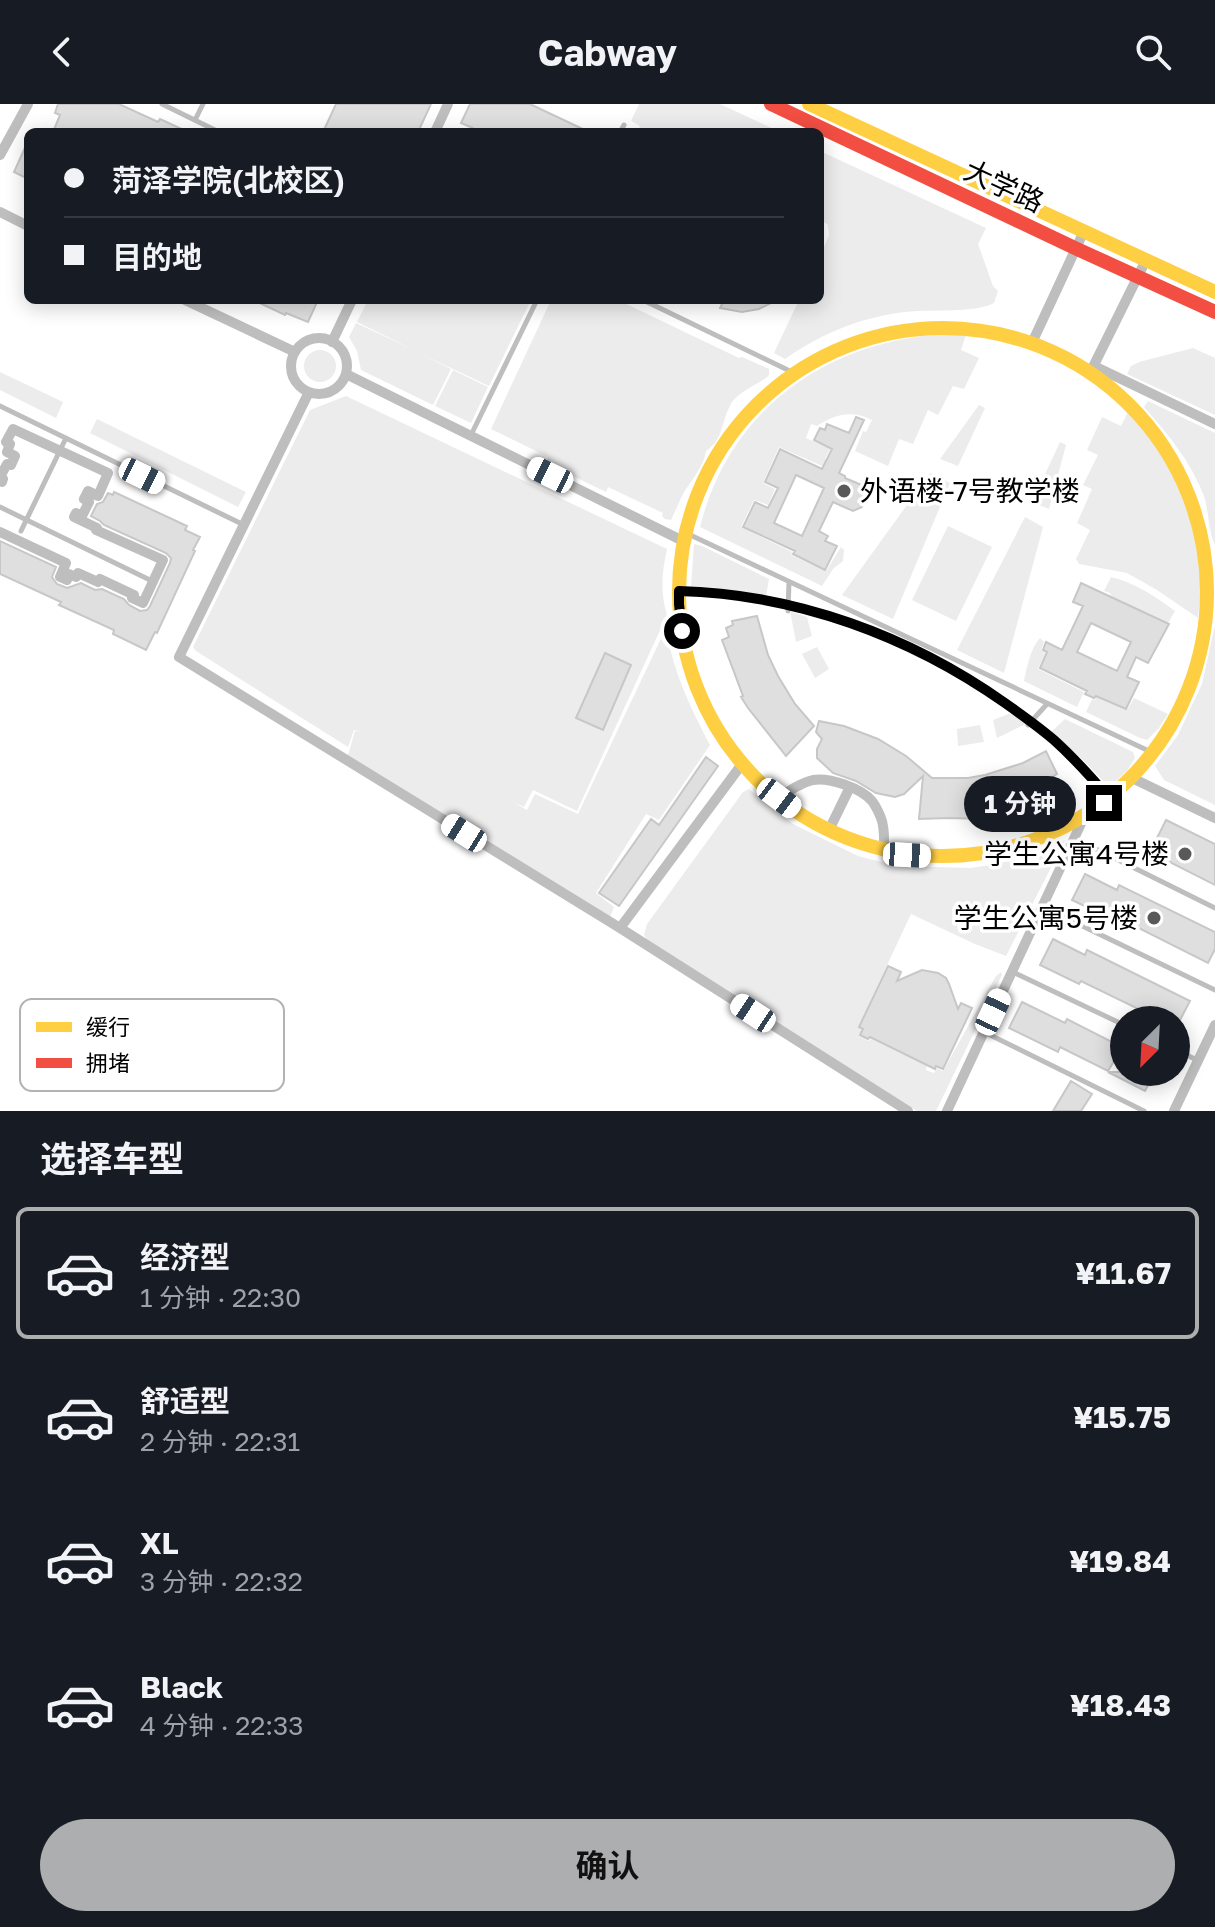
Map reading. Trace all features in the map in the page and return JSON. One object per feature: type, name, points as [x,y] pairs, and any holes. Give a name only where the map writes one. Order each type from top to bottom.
[{"type":"street","points":[[0,155],[28,104]]},
{"type":"street","points":[[437,128],[448,104]]},
{"type":"street","name":"大学路","points":[[771,104],[822,128]]},
{"type":"street","name":"大学路","points":[[809,104],[1215,292]]},
{"type":"street","name":"大学路","points":[[824,129],[1215,312]]},
{"type":"street","points":[[0,212],[24,224]]},
{"type":"street","points":[[1031,345],[1084,231]]},
{"type":"street","points":[[1092,370],[1146,260]]},
{"type":"street","points":[[193,304],[295,352]]},
{"type":"street","points":[[332,342],[350,304]]},
{"type":"street","points":[[1092,370],[1121,392],[1169,450],[1193,498],[1200,523],[1209,577],[1206,627],[1193,677],[1173,725],[1104,803],[1061,830],[1011,849],[960,858],[907,855],[856,843],[809,821],[779,798],[731,751],[705,704],[686,658],[679,604],[680,554],[697,496],[729,434],[765,396],[794,373],[831,352],[875,337],[929,326],[980,331],[1031,345],[1092,370],[1215,424]]},
{"type":"street","points":[[313,339],[332,342],[344,352],[346,374],[341,384],[332,391],[320,394],[309,392],[295,380],[292,361],[295,352],[303,343],[313,339]]},
{"type":"street","points":[[346,374],[684,537]]},
{"type":"street","points":[[309,392],[179,657],[620,928],[908,1111]]},
{"type":"street","points":[[0,481],[7,464],[11,465],[15,456],[7,452],[10,444],[6,442],[13,429],[108,473],[98,496],[88,491],[84,499],[89,502],[82,516],[76,513],[74,517],[163,560],[143,603],[132,598],[134,595],[100,579],[98,582],[77,573],[76,577],[69,574],[67,580],[60,577],[66,563],[0,532]]},
{"type":"street","points":[[620,928],[742,764]]},
{"type":"street","points":[[1130,777],[1215,818]]},
{"type":"street","points":[[779,798],[816,780],[830,780],[850,787],[872,800],[884,827],[884,850]]},
{"type":"street","points":[[829,830],[850,787]]},
{"type":"street","points":[[947,1111],[1085,815]]},
{"type":"street","points":[[1174,1111],[1215,1025]]},
{"type":"lane","points":[[162,104],[211,128]]},
{"type":"lane","points":[[195,120],[203,104]]},
{"type":"lane","points":[[470,436],[535,304]]},
{"type":"lane","points":[[651,304],[794,373]]},
{"type":"lane","points":[[0,406],[244,525]]},
{"type":"lane","points":[[21,531],[66,438]]},
{"type":"lane","points":[[0,507],[153,581]]},
{"type":"lane","points":[[684,537],[789,582],[1151,752]]},
{"type":"lane","points":[[788,608],[789,582]]},
{"type":"lane","points":[[679,591],[735,594],[856,625],[931,657],[959,672],[1052,738],[1109,798]]},
{"type":"lane","points":[[1029,724],[1047,704]]},
{"type":"lane","points":[[1074,838],[1215,908]]},
{"type":"lane","points":[[1042,907],[1215,990]]},
{"type":"lane","points":[[1012,971],[1110,1018]]},
{"type":"lane","points":[[984,1032],[1144,1111]]},
{"type":"lane","points":[[1190,1057],[1198,1061]]},
{"type":"shaded area","points":[[639,104],[720,104],[771,128],[639,128],[631,121]]},
{"type":"shaded area","points":[[824,153],[986,228],[978,244],[993,286],[998,291],[994,303],[968,309],[883,315],[832,332],[785,359],[774,353],[797,304],[824,304],[824,247],[829,235],[828,225],[824,222]]},
{"type":"shaded area","points":[[366,304],[529,304],[489,386],[419,353],[451,369],[433,405],[361,370],[357,351],[349,337],[356,323],[416,351],[357,322]]},
{"type":"shaded area","points":[[549,304],[626,304],[739,358],[769,369],[766,378],[733,402],[719,436],[706,451],[671,520],[665,519],[663,513],[608,487],[606,492],[546,463],[548,457],[491,429]]},
{"type":"shaded area","points":[[934,335],[966,335],[961,350],[979,358],[964,389],[953,386],[938,415],[928,410],[913,444],[899,439],[888,466],[855,451],[863,431],[866,432],[872,420],[844,415],[817,426],[811,424],[806,438],[830,449],[825,459],[834,464],[831,470],[779,447],[763,483],[775,489],[768,505],[754,500],[741,527],[826,571],[841,547],[844,550],[843,561],[833,569],[822,586],[700,527],[713,487],[732,451],[756,419],[785,392],[817,370],[853,353],[892,341]]},
{"type":"shaded area","points":[[1193,348],[1215,358],[1215,415],[1127,374],[1131,366],[1139,362]]},
{"type":"shaded area","points":[[320,350],[331,355],[336,366],[331,377],[320,382],[309,377],[304,366],[309,355]]},
{"type":"shaded area","points":[[453,370],[488,387],[471,423],[435,406]]},
{"type":"shaded area","points":[[0,372],[63,402],[56,418],[0,390]]},
{"type":"shaded area","points":[[346,396],[667,549],[662,582],[667,615],[577,811],[533,790],[524,807],[513,802],[527,810],[535,794],[578,814],[666,628],[683,688],[710,745],[659,820],[646,814],[596,893],[614,907],[610,917],[348,755],[355,731],[362,732],[354,730],[348,747],[193,647],[310,410]]},
{"type":"shaded area","points":[[1148,401],[1215,433],[1215,545],[1199,484],[1178,449],[1144,407]]},
{"type":"shaded area","points":[[979,405],[985,408],[958,466],[940,459]]},
{"type":"shaded area","points":[[1132,409],[1171,469],[1189,511],[1200,557],[1202,581],[1198,618],[1127,573],[1079,564],[1076,559],[1090,530],[1077,523],[1092,489],[1083,485],[1098,455],[1087,450],[1102,417],[1121,426]]},
{"type":"shaded area","points":[[97,419],[246,492],[238,507],[90,433]]},
{"type":"shaded area","points":[[1060,442],[1066,445],[1049,509],[1032,502]]},
{"type":"shaded area","points":[[930,473],[950,483],[893,619],[842,595]]},
{"type":"shaded area","points":[[1025,517],[1043,527],[1004,673],[957,650]]},
{"type":"shaded area","points":[[948,526],[992,547],[956,621],[912,600]]},
{"type":"shaded area","points":[[694,544],[769,579],[766,596],[691,586]]},
{"type":"shaded area","points":[[1111,577],[1144,591],[1175,611],[1168,623],[1104,591]]},
{"type":"shaded area","points":[[790,611],[807,617],[812,636],[796,642]]},
{"type":"shaded area","points":[[1215,625],[1215,805],[1164,780],[1155,766],[1178,735],[1202,684]]},
{"type":"shaded area","points":[[1040,638],[1044,642],[1041,650],[1045,653],[1038,669],[1084,692],[1077,707],[1024,681],[1031,653]]},
{"type":"shaded area","points":[[817,647],[829,669],[815,678],[802,654]]},
{"type":"shaded area","points":[[1096,696],[1127,710],[1134,698],[1168,714],[1147,740],[1086,712]]},
{"type":"shaded area","points":[[1011,713],[1026,724],[997,738],[993,720]]},
{"type":"shaded area","points":[[1065,719],[1133,752],[1135,758],[1127,771],[1109,787],[1051,732]]},
{"type":"shaded area","points":[[980,725],[984,742],[958,746],[957,729]]},
{"type":"shaded area","points":[[749,789],[793,824],[858,856],[897,866],[971,868],[1036,853],[1065,840],[1006,956],[911,914],[858,1027],[862,1030],[859,1036],[927,1066],[926,1070],[934,1073],[937,1068],[943,1071],[996,976],[1001,972],[1002,975],[936,1111],[917,1111],[647,940],[644,935],[647,924],[743,792]]},
{"type":"building","points":[[58,104],[119,104],[179,128],[55,128],[60,115],[55,113]]},
{"type":"building","points":[[336,104],[431,104],[420,128],[325,128]]},
{"type":"building","points":[[470,104],[530,104],[581,128],[473,128],[461,123]]},
{"type":"building","points":[[24,150],[24,177],[14,172]]},
{"type":"building","points":[[262,304],[316,304],[308,322]]},
{"type":"building","points":[[722,304],[769,304],[742,312],[720,308]]},
{"type":"building","name":"外语楼-7号教学楼","points":[[856,417],[864,420],[839,473],[864,486],[867,495],[862,507],[853,511],[833,502],[819,531],[828,536],[825,541],[837,546],[825,570],[793,554],[795,551],[743,527],[755,502],[768,508],[778,488],[765,482],[780,449],[822,469],[832,449],[814,440],[820,428],[825,430],[827,424],[849,433]],"holes":[[[796,475],[824,488],[802,536],[774,523]]]},
{"type":"building","points":[[114,492],[187,526],[185,530],[200,537],[157,633],[146,650],[113,634],[114,630],[59,605],[61,602],[0,574],[0,541],[56,567],[52,577],[57,584],[67,588],[81,583],[95,590],[102,589],[140,611],[147,610],[171,558],[91,516],[97,504],[103,502],[108,493],[113,495]]},
{"type":"building","points":[[1081,583],[1169,624],[1148,663],[1136,657],[1127,677],[1139,682],[1126,709],[1085,694],[1087,691],[1040,668],[1047,652],[1043,650],[1046,642],[1062,650],[1083,606],[1073,602]],"holes":[[[1091,623],[1131,642],[1117,671],[1077,652]]]},
{"type":"building","points":[[757,616],[768,655],[778,676],[795,704],[814,726],[786,756],[741,697],[722,640],[729,637],[726,628],[733,625],[732,621]]},
{"type":"building","points":[[605,653],[631,665],[603,730],[576,718]]},
{"type":"building","points":[[819,721],[844,726],[878,739],[906,756],[932,778],[985,775],[1023,763],[1046,751],[1057,774],[1051,778],[1054,783],[1024,795],[1025,808],[985,815],[985,819],[919,819],[923,776],[904,794],[895,797],[876,793],[856,781],[833,773],[817,758],[822,739],[816,732]]},
{"type":"building","points":[[706,757],[718,766],[619,906],[599,893],[651,819],[659,825]]},
{"type":"building","name":"学生公寓4号楼","points":[[1166,820],[1215,844],[1215,885],[1150,852]]},
{"type":"building","name":"学生公寓5号楼","points":[[1085,874],[1117,890],[1119,885],[1215,932],[1215,949],[1208,963],[1113,915],[1111,919],[1072,900]]},
{"type":"building","points":[[1053,939],[1085,955],[1087,950],[1190,1001],[1187,1006],[1132,1006],[1040,965]]},
{"type":"building","points":[[888,966],[901,972],[897,981],[922,970],[938,973],[946,978],[958,1009],[961,1003],[972,1008],[943,1069],[936,1066],[935,1069],[860,1035],[863,1029],[859,1027]]},
{"type":"building","points":[[1022,1002],[1065,1023],[1067,1019],[1110,1041],[1110,1068],[1108,1071],[1060,1047],[1058,1052],[1009,1028]]},
{"type":"building","points":[[1071,1081],[1092,1094],[1081,1111],[1053,1111]]},
{"type":"traffic: slow","points":[[809,104],[1215,292]]},
{"type":"traffic: slow","points":[[943,328],[995,333],[1044,348],[1090,372],[1130,405],[1163,445],[1187,491],[1202,540],[1207,592],[1202,644],[1187,693],[1163,739],[1130,779],[1090,812],[1044,836],[995,851],[943,856],[891,851],[842,836],[796,812],[756,779],[723,739],[699,693],[684,644],[679,592],[684,540],[699,491],[723,445],[756,405],[796,372],[842,348],[891,333],[943,328]]},
{"type":"traffic: jam","points":[[771,104],[822,128]]},
{"type":"traffic: jam","points":[[824,129],[1215,312]]},
{"type":"place","name":"外语楼-7号教学楼","points":[[844,491]]},
{"type":"place","name":"学生公寓4号楼","points":[[1185,854]]},
{"type":"place","name":"学生公寓5号楼","points":[[1154,918]]},
{"type":"route","points":[[682,631],[679,591],[702,591],[751,597],[829,616],[881,634],[959,672],[1052,738],[1109,798],[1104,803]]}]
